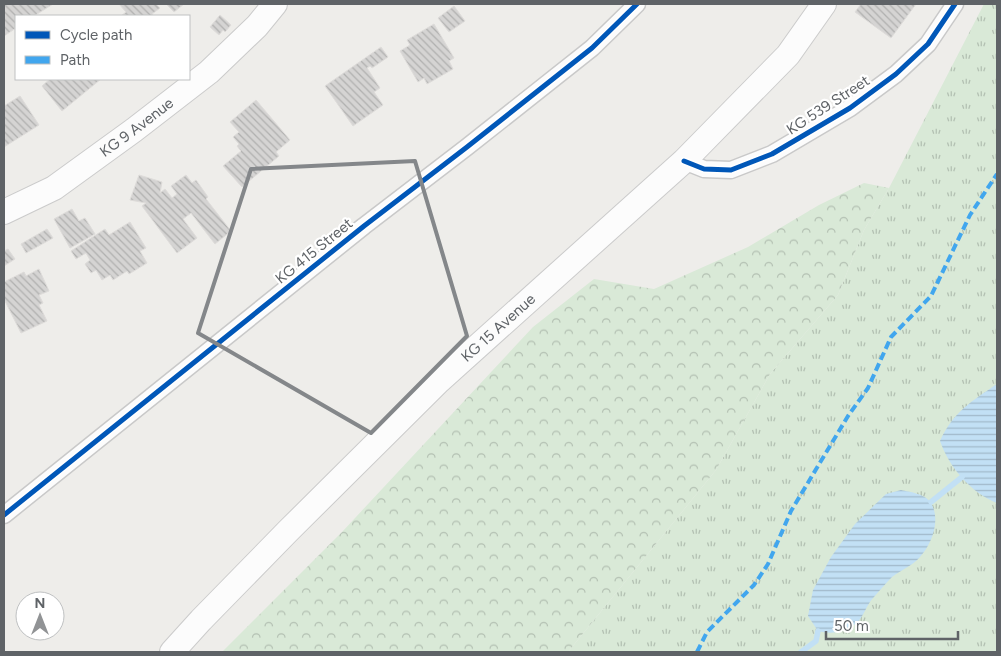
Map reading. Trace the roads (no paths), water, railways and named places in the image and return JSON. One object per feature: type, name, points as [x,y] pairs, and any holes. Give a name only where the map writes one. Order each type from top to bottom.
[{"type":"main road","name":"KG 9 Avenue","points":[[4,212],[54,188],[134,130],[209,72],[257,26],[275,4]]},
{"type":"main road","name":"KG 15 Avenue","points":[[172,652],[288,531],[439,381],[684,160],[788,55],[824,4]]},
{"type":"street","name":"KG 415 Street","points":[[4,515],[364,226],[468,147],[592,48],[637,4]]},
{"type":"street","name":"KG 539 Street","points":[[684,160],[704,169],[731,170],[772,154],[850,108],[896,74],[928,44],[955,4]]},
{"type":"water","points":[[997,384],[997,503],[978,493],[962,478],[949,460],[940,441],[951,422],[964,408]]},
{"type":"water","points":[[901,490],[922,495],[929,500],[934,510],[934,532],[924,552],[917,560],[892,577],[871,601],[862,617],[855,624],[839,632],[818,631],[808,616],[813,590],[831,557],[855,524],[886,494]]},
{"type":"waterway","points":[[931,502],[962,477]]},
{"type":"waterway","points":[[801,652],[816,641],[818,631]]}]
